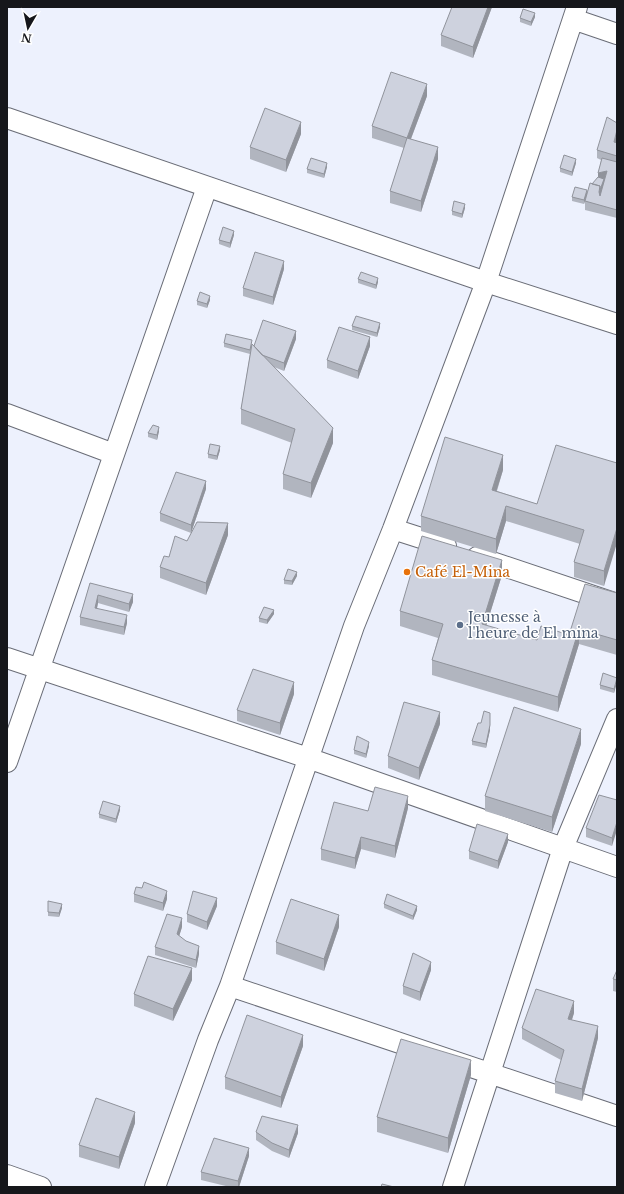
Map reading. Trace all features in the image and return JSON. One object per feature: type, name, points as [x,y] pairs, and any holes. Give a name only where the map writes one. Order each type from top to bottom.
[{"type":"street","points":[[155,1187],[208,1040],[230,986],[354,626],[393,529],[486,282],[575,13],[617,34]]},
{"type":"street","points":[[7,118],[486,282],[617,324]]},
{"type":"street","points":[[7,762],[207,187]]},
{"type":"street","points":[[7,414],[114,454]]},
{"type":"street","points":[[393,529],[617,604]]},
{"type":"street","points":[[7,658],[308,758],[617,867]]},
{"type":"street","points":[[454,1187],[563,848],[617,719]]},
{"type":"street","points":[[230,986],[617,1116]]},
{"type":"street","points":[[7,1175],[41,1187]]},
{"type":"building","points":[[452,7],[488,7],[473,47],[441,35]]},
{"type":"building","points":[[523,9],[535,13],[531,22],[520,18]]},
{"type":"building","points":[[391,72],[427,84],[407,138],[372,126]]},
{"type":"building","points":[[265,108],[301,122],[286,160],[250,147]]},
{"type":"building","points":[[607,117],[617,123],[614,142],[617,143],[617,156],[597,150]]},
{"type":"building","points":[[407,138],[438,147],[421,201],[390,191]]},
{"type":"building","points":[[564,155],[576,159],[572,172],[560,168]]},
{"type":"building","points":[[311,158],[327,163],[324,174],[307,169]]},
{"type":"building","points":[[602,158],[617,162],[617,210],[585,201],[590,183],[600,186],[600,196],[607,171],[598,173]]},
{"type":"building","points":[[598,177],[604,179],[600,190],[600,186],[592,184]]},
{"type":"building","points":[[575,187],[587,190],[584,200],[572,197]]},
{"type":"building","points":[[454,201],[465,204],[462,214],[452,211]]},
{"type":"building","points":[[223,227],[234,231],[230,243],[219,240]]},
{"type":"building","points":[[255,252],[284,261],[273,297],[243,288]]},
{"type":"building","points":[[361,272],[378,278],[376,285],[358,279]]},
{"type":"building","points":[[200,292],[210,296],[207,304],[197,301]]},
{"type":"building","points":[[356,316],[380,323],[377,333],[352,326]]},
{"type":"building","points":[[263,320],[296,331],[284,363],[262,355],[254,346]]},
{"type":"building","points":[[339,327],[370,337],[358,371],[327,360]]},
{"type":"building","points":[[226,334],[252,340],[250,350],[224,343]]},
{"type":"building","points":[[252,344],[333,428],[311,483],[283,474],[295,429],[241,409]]},
{"type":"building","points":[[153,425],[159,427],[157,435],[148,433]]},
{"type":"building","points":[[445,437],[503,455],[492,490],[537,504],[556,445],[617,463],[617,528],[604,571],[574,562],[584,530],[506,506],[496,539],[421,516]]},
{"type":"building","points":[[210,444],[220,446],[217,456],[208,454]]},
{"type":"building","points":[[176,472],[206,481],[191,525],[160,513]]},
{"type":"building","points":[[197,522],[228,523],[206,583],[160,567],[164,556],[169,557],[175,536],[187,541]]},
{"type":"building","points":[[422,536],[502,560],[482,624],[537,640],[541,626],[569,635],[585,584],[617,593],[617,640],[579,629],[558,697],[432,660],[443,624],[400,611]]},
{"type":"building","points":[[288,569],[297,572],[292,581],[284,580]]},
{"type":"building","points":[[90,583],[133,594],[129,604],[98,595],[95,608],[127,615],[124,627],[80,617]]},
{"type":"building","points":[[264,607],[274,610],[267,620],[259,618]]},
{"type":"building","points":[[253,669],[294,682],[280,723],[237,710]]},
{"type":"building","points":[[603,673],[617,678],[614,689],[600,685]]},
{"type":"building","points":[[404,702],[440,712],[419,768],[388,756]]},
{"type":"building","points":[[514,707],[581,729],[552,817],[485,796]]},
{"type":"building","points":[[484,711],[490,713],[490,725],[486,744],[472,741],[478,723],[481,723]]},
{"type":"building","points":[[357,736],[369,742],[366,754],[354,750]]},
{"type":"building","points":[[375,787],[408,796],[395,846],[361,837],[355,858],[321,849],[334,802],[368,811]]},
{"type":"building","points":[[599,795],[617,800],[617,822],[612,838],[586,828]]},
{"type":"building","points":[[103,801],[120,806],[116,819],[99,814]]},
{"type":"building","points":[[477,824],[508,834],[498,861],[469,851]]},
{"type":"building","points":[[144,882],[167,891],[163,903],[134,894],[136,887],[142,888]]},
{"type":"building","points":[[193,891],[217,898],[207,922],[187,914]]},
{"type":"building","points":[[387,894],[417,906],[413,916],[384,904]]},
{"type":"building","points":[[291,899],[339,915],[324,959],[276,942]]},
{"type":"building","points":[[48,901],[62,904],[59,913],[48,912]]},
{"type":"building","points":[[167,914],[182,918],[177,934],[186,941],[199,946],[196,960],[155,947]]},
{"type":"building","points":[[413,953],[431,962],[420,992],[403,986]]},
{"type":"building","points":[[148,956],[192,968],[173,1009],[134,994]]},
{"type":"building","points":[[617,970],[617,980],[613,979]]},
{"type":"building","points":[[536,989],[574,1001],[568,1019],[598,1026],[582,1089],[555,1081],[564,1050],[522,1028]]},
{"type":"building","points":[[247,1015],[303,1035],[281,1097],[225,1077]]},
{"type":"building","points":[[401,1039],[471,1060],[448,1138],[377,1117]]},
{"type":"building","points":[[96,1098],[135,1112],[119,1157],[79,1145]]},
{"type":"building","points":[[262,1116],[298,1125],[289,1150],[272,1143],[256,1132]]},
{"type":"building","points":[[214,1138],[249,1148],[238,1181],[201,1172]]},
{"type":"building","points":[[382,1184],[394,1187],[381,1187]]},
{"type":"place","name":"Café El-Mina","points":[[407,572]]},
{"type":"place","name":"Jeunesse à l'heure de El mina","points":[[460,625]]}]
